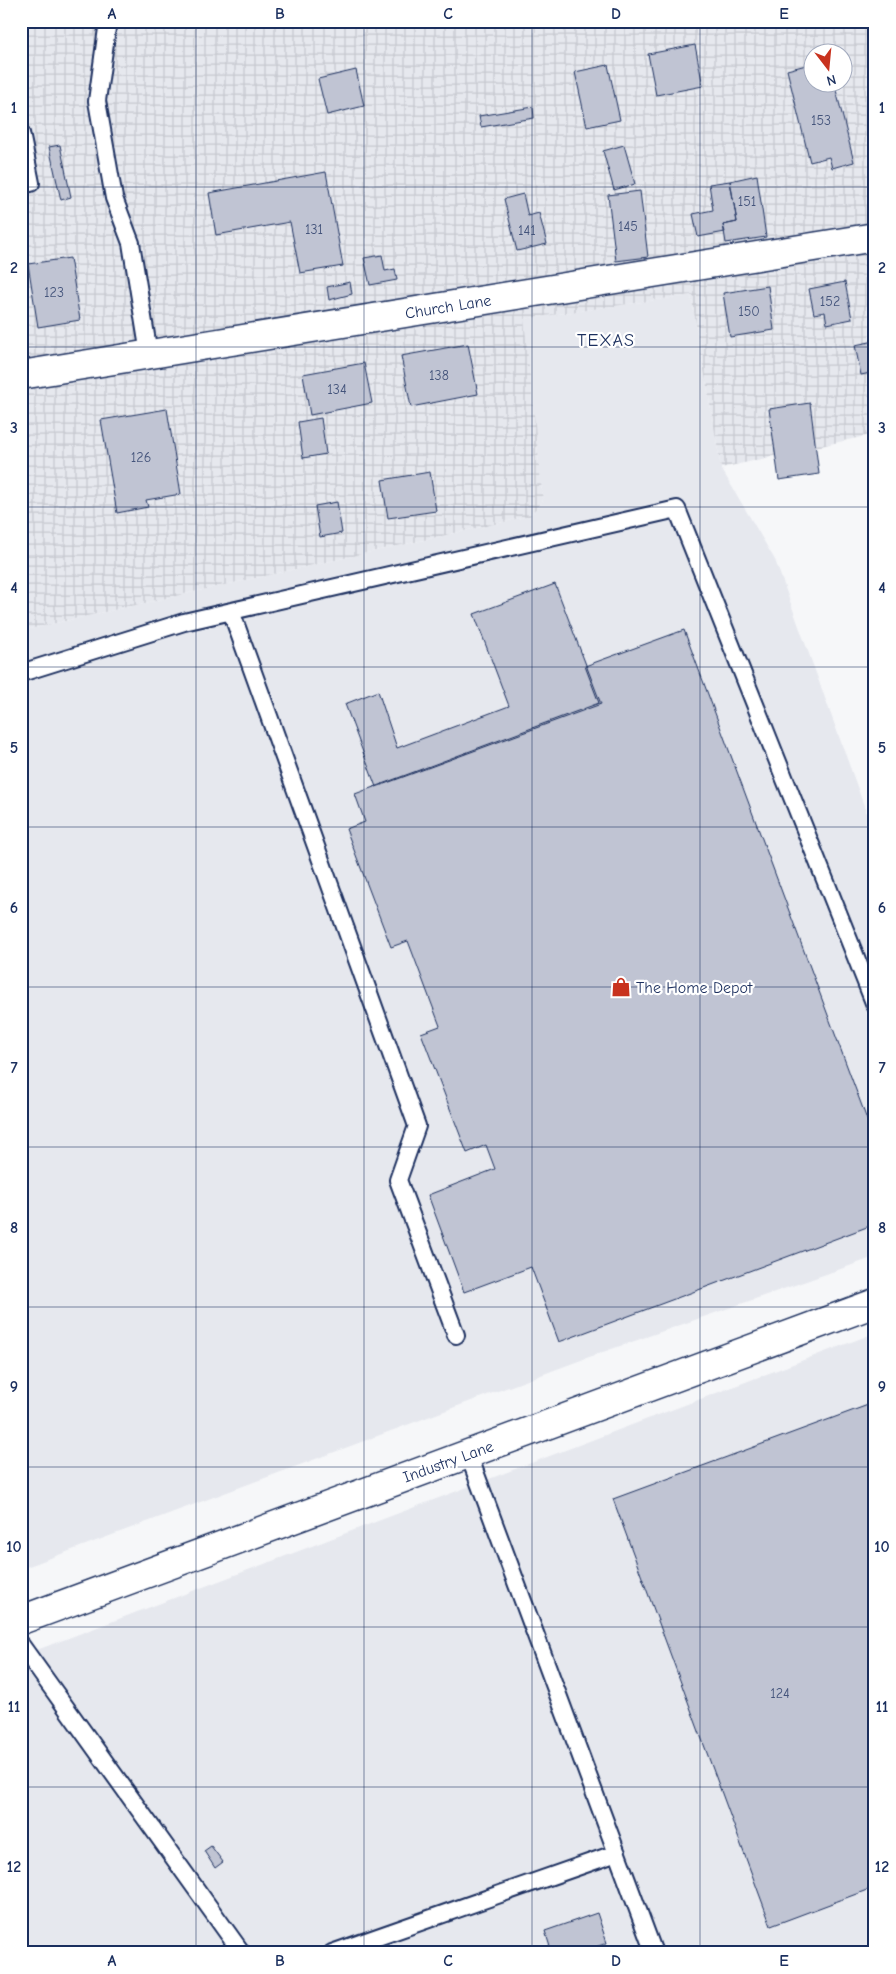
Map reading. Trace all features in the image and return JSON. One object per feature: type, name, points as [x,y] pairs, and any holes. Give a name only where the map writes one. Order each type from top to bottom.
[{"type":"street","name":"Church Lane","points":[[21,375],[875,237]]},
{"type":"street","name":"Industry Lane","points":[[21,1620],[875,1303]]},
{"type":"lane","points":[[108,21],[97,101],[114,198],[131,243],[150,354]]},
{"type":"lane","points":[[21,133],[31,183],[21,185]]},
{"type":"lane","points":[[21,673],[184,622],[677,509],[875,1005]]},
{"type":"lane","points":[[231,611],[417,1126],[398,1180],[456,1335]]},
{"type":"lane","points":[[468,1453],[654,1953]]},
{"type":"lane","points":[[21,1645],[242,1953]]},
{"type":"lane","points":[[332,1953],[617,1853]]},
{"type":"shaded area","points":[[21,21],[875,21],[875,434],[721,468],[691,295],[524,319],[543,500],[530,516],[21,631]]},
{"type":"shaded area","points":[[691,295],[721,468],[775,560],[875,836],[875,1257],[600,1353],[21,1569],[21,631],[530,516],[543,500],[523,319]]},
{"type":"shaded area","points":[[875,1333],[875,1953],[21,1953],[21,1656]]},
{"type":"building","points":[[695,45],[703,86],[656,95],[648,54]]},
{"type":"building","points":[[608,65],[620,120],[587,127],[575,72]]},
{"type":"building","points":[[804,66],[804,92],[836,92],[854,162],[832,168],[829,157],[810,162],[787,70]]},
{"type":"building","points":[[356,70],[364,106],[327,115],[318,79]]},
{"type":"building","points":[[533,107],[534,118],[481,127],[479,116]]},
{"type":"building","points":[[60,145],[71,197],[61,200],[49,147]]},
{"type":"building","points":[[624,145],[635,184],[614,190],[603,151]]},
{"type":"building","points":[[326,172],[343,266],[300,273],[290,222],[216,235],[209,193]]},
{"type":"building","points":[[757,175],[766,237],[726,243],[723,225],[737,222],[730,181]]},
{"type":"building","points":[[730,181],[737,222],[723,225],[725,232],[698,237],[693,214],[713,210],[709,184]]},
{"type":"building","points":[[640,191],[648,257],[616,261],[608,195]]},
{"type":"building","points":[[523,194],[528,216],[539,213],[547,244],[517,251],[504,199]]},
{"type":"building","points":[[382,255],[385,271],[395,269],[397,280],[370,285],[364,258]]},
{"type":"building","points":[[70,258],[80,320],[38,327],[28,264]]},
{"type":"building","points":[[350,282],[352,294],[329,300],[327,287]]},
{"type":"building","points":[[845,282],[852,319],[827,324],[825,312],[814,314],[809,289]]},
{"type":"building","points":[[768,286],[774,330],[730,337],[723,293]]},
{"type":"building","points":[[875,341],[875,372],[861,375],[855,345]]},
{"type":"building","points":[[468,344],[478,394],[411,407],[401,356]]},
{"type":"building","points":[[364,363],[372,403],[310,415],[303,374]]},
{"type":"building","points":[[810,403],[819,474],[779,480],[769,409]]},
{"type":"building","points":[[167,409],[181,494],[146,500],[148,507],[117,513],[101,420]]},
{"type":"building","points":[[321,418],[326,454],[303,458],[298,422]]},
{"type":"building","points":[[430,472],[436,511],[388,518],[382,480]]},
{"type":"building","points":[[337,502],[342,533],[320,537],[315,506]]},
{"type":"building","points":[[555,584],[601,704],[376,787],[345,704],[378,691],[397,748],[509,706],[474,614]]},
{"type":"building","name":"The Home Depot","points":[[684,630],[875,1141],[875,1224],[559,1342],[531,1267],[464,1292],[428,1195],[495,1169],[486,1145],[467,1153],[421,1033],[440,1026],[408,941],[391,947],[346,829],[365,822],[355,794],[599,703],[585,666]]},
{"type":"building","points":[[868,1405],[875,1423],[875,1887],[771,1926],[613,1499]]},
{"type":"building","points":[[211,1846],[223,1862],[215,1868],[204,1851]]},
{"type":"building","points":[[597,1913],[607,1943],[578,1953],[552,1953],[545,1931]]},
{"type":"place","name":"The Home Depot","points":[[621,987]]},
{"type":"district","name":"TEXAS","points":[[606,340]]}]
